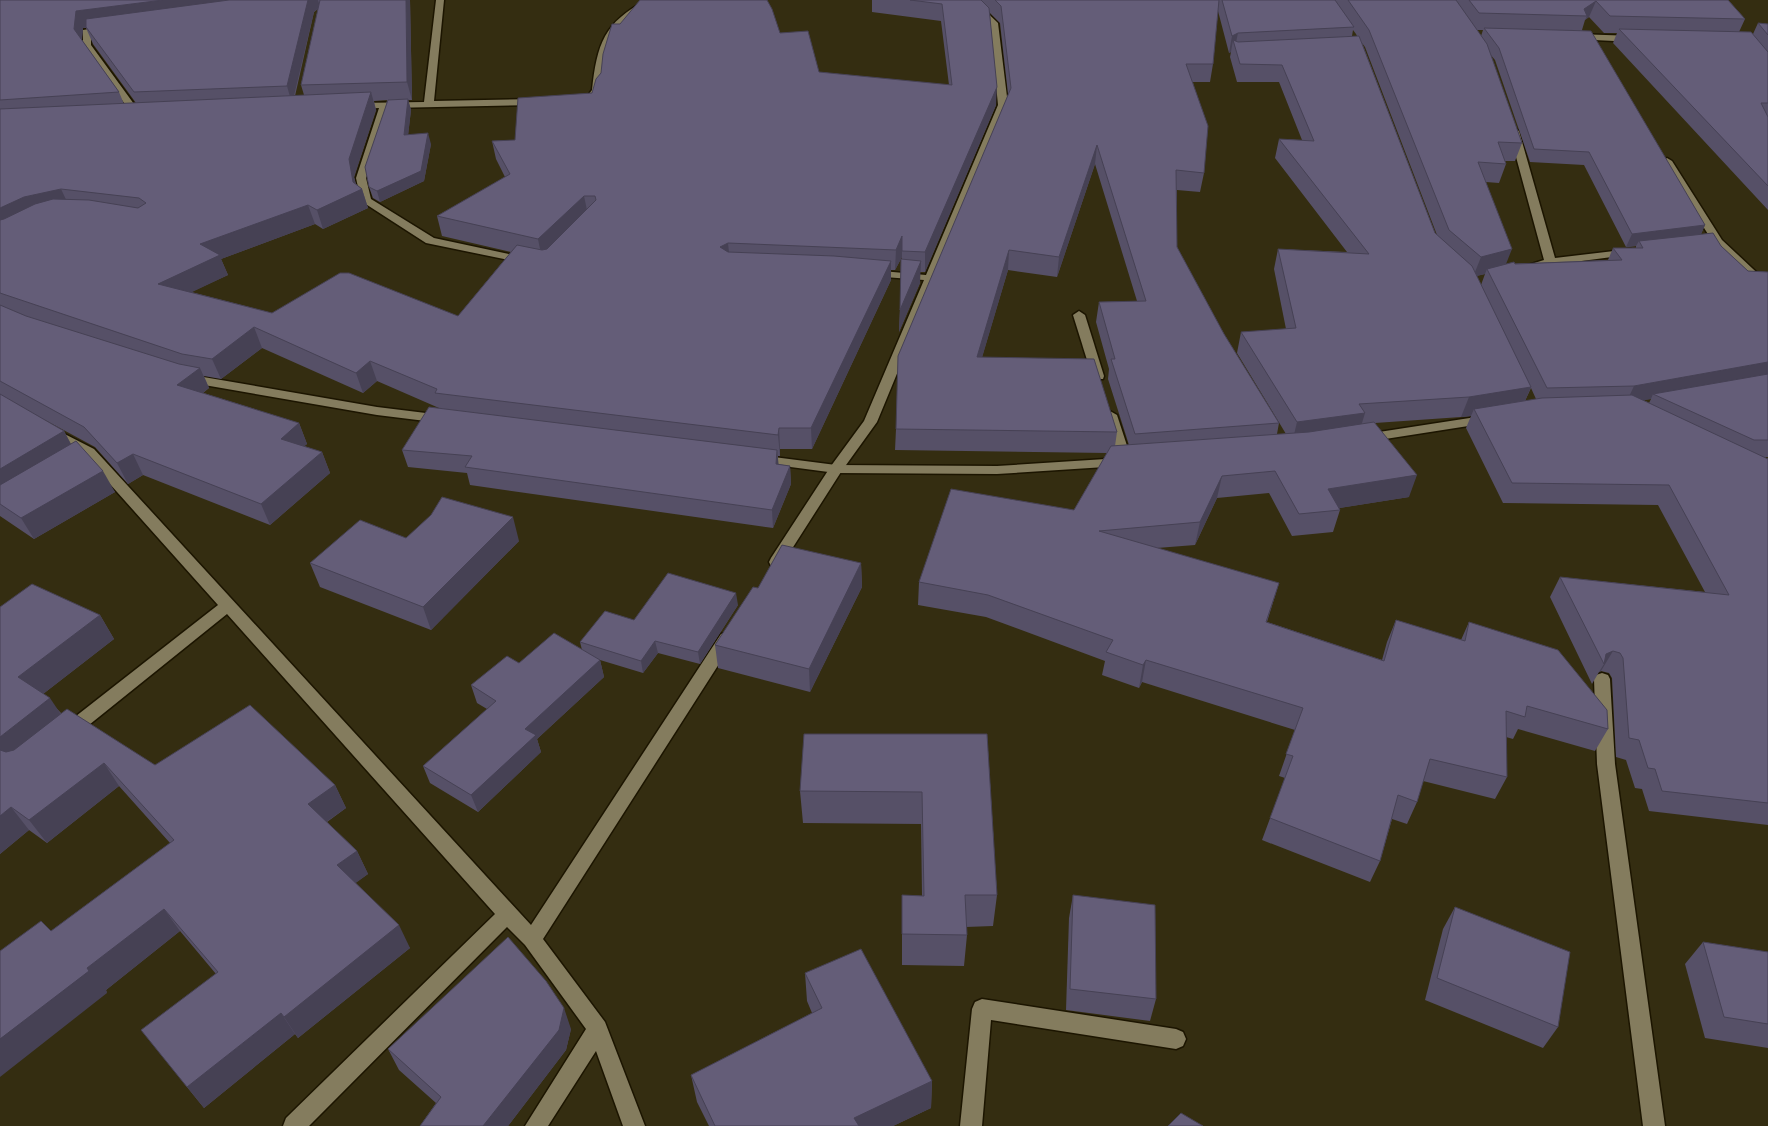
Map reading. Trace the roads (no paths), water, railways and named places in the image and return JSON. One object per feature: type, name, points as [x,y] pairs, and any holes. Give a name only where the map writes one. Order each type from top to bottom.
[{"type":"street","points":[[429,104],[440,0]]},
{"type":"street","points":[[588,98],[597,92],[600,55],[611,32],[626,16],[653,0]]},
{"type":"street","points":[[770,570],[836,469],[870,422],[1003,105],[994,23],[969,0]]},
{"type":"street","points":[[115,28],[86,32],[87,45],[137,115]]},
{"type":"street","points":[[1569,37],[1648,39]]},
{"type":"street","points":[[346,107],[552,102]]},
{"type":"street","points":[[385,105],[361,178],[366,201],[430,241],[537,263]]},
{"type":"street","points":[[1511,124],[1550,262]]},
{"type":"street","points":[[1661,152],[1718,242],[1768,289]]},
{"type":"street","points":[[1698,244],[1718,242]]},
{"type":"street","points":[[1515,271],[1550,262],[1639,251]]},
{"type":"street","points":[[854,272],[930,278]]},
{"type":"street","points":[[1079,315],[1102,388]]},
{"type":"street","points":[[171,373],[189,379],[377,411],[455,421]]},
{"type":"street","points":[[1108,406],[1125,461]]},
{"type":"street","points":[[1350,440],[1504,416]]},
{"type":"street","points":[[41,424],[89,452],[507,914],[532,939],[598,1029],[634,1126]]},
{"type":"street","points":[[73,462],[89,452]]},
{"type":"street","points":[[748,458],[836,469],[997,470],[1141,460]]},
{"type":"street","points":[[54,743],[228,605]]},
{"type":"street","points":[[532,939],[733,629]]},
{"type":"street","points":[[1602,679],[1606,764],[1654,1126]]},
{"type":"street","points":[[294,1126],[507,914]]},
{"type":"street","points":[[971,1126],[982,1009],[1176,1039]]},
{"type":"street","points":[[536,1126],[598,1029]]}]
